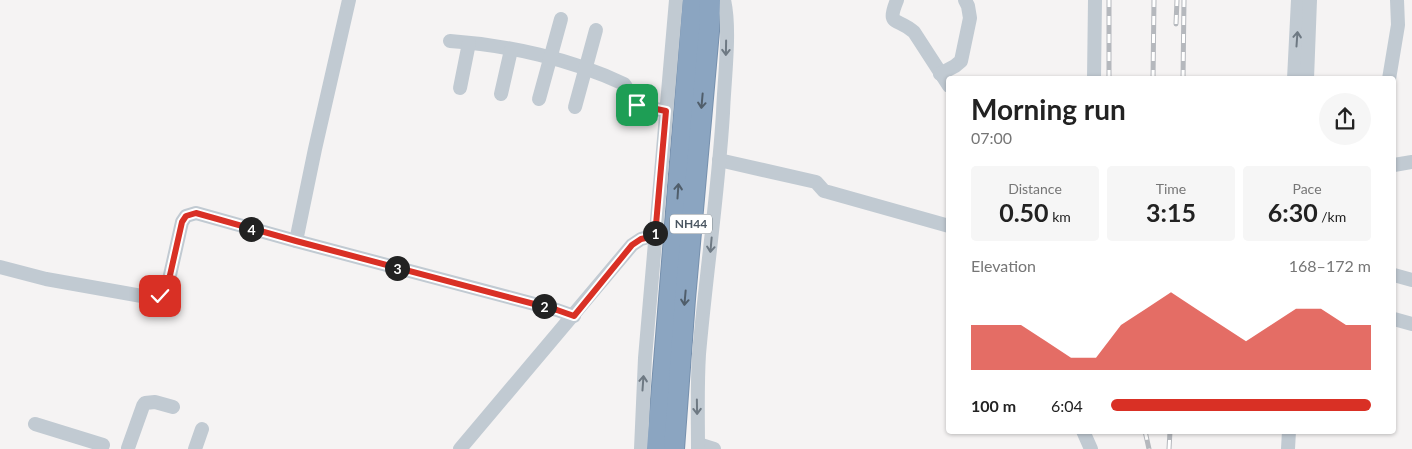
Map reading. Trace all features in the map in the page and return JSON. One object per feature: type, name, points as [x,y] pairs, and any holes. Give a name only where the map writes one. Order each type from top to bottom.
[{"type":"highway","name":"NH44","points":[[657,449],[693,0]]},
{"type":"highway","name":"NH44","points":[[674,449],[710,0]]},
{"type":"street","points":[[296,241],[349,0]]},
{"type":"street","points":[[641,449],[642,401],[676,0]]},
{"type":"street","points":[[714,449],[698,446],[697,400],[699,355],[720,160],[726,58],[724,0]]},
{"type":"street","points":[[897,0],[892,17],[894,21],[914,32],[946,82]]},
{"type":"street","points":[[940,74],[962,61],[970,18],[968,6],[964,0]]},
{"type":"street","points":[[1094,76],[1095,0]]},
{"type":"street","points":[[1294,76],[1298,0]]},
{"type":"street","points":[[1308,76],[1310,0]]},
{"type":"street","points":[[1389,76],[1398,24],[1396,0]]},
{"type":"street","points":[[539,100],[561,19]]},
{"type":"street","points":[[575,107],[584,68],[596,30]]},
{"type":"street","points":[[450,41],[550,57],[584,68],[624,84],[633,103],[666,111]]},
{"type":"street","points":[[460,88],[470,43]]},
{"type":"street","points":[[501,94],[511,50]]},
{"type":"street","points":[[720,160],[816,182],[828,192],[946,225]]},
{"type":"street","points":[[1396,166],[1412,162]]},
{"type":"street","points":[[0,267],[46,279],[153,298],[160,296],[168,284],[182,222],[186,216],[196,213],[574,316]]},
{"type":"street","points":[[460,449],[632,245],[641,239],[655,236]]},
{"type":"street","points":[[1396,276],[1412,280]]},
{"type":"street","points":[[1396,320],[1412,324]]},
{"type":"street","points":[[35,424],[102,447],[107,442],[128,449],[145,403],[155,402],[173,407]]},
{"type":"street","points":[[195,449],[202,429]]},
{"type":"street","points":[[1084,434],[1091,449]]},
{"type":"street","points":[[1288,449],[1289,434]]},
{"type":"railway","points":[[1109,0],[1109,76]]},
{"type":"railway","points":[[1153,76],[1154,0]]},
{"type":"railway","points":[[1176,24],[1177,0]]},
{"type":"railway","points":[[1183,76],[1184,0]]},
{"type":"railway","points":[[1146,434],[1149,449]]},
{"type":"railway","points":[[1169,449],[1170,434]]},
{"type":"route","points":[[160,296],[168,284],[182,222],[186,216],[196,213],[574,316],[632,245],[641,239],[655,236],[666,111],[637,105]]}]
